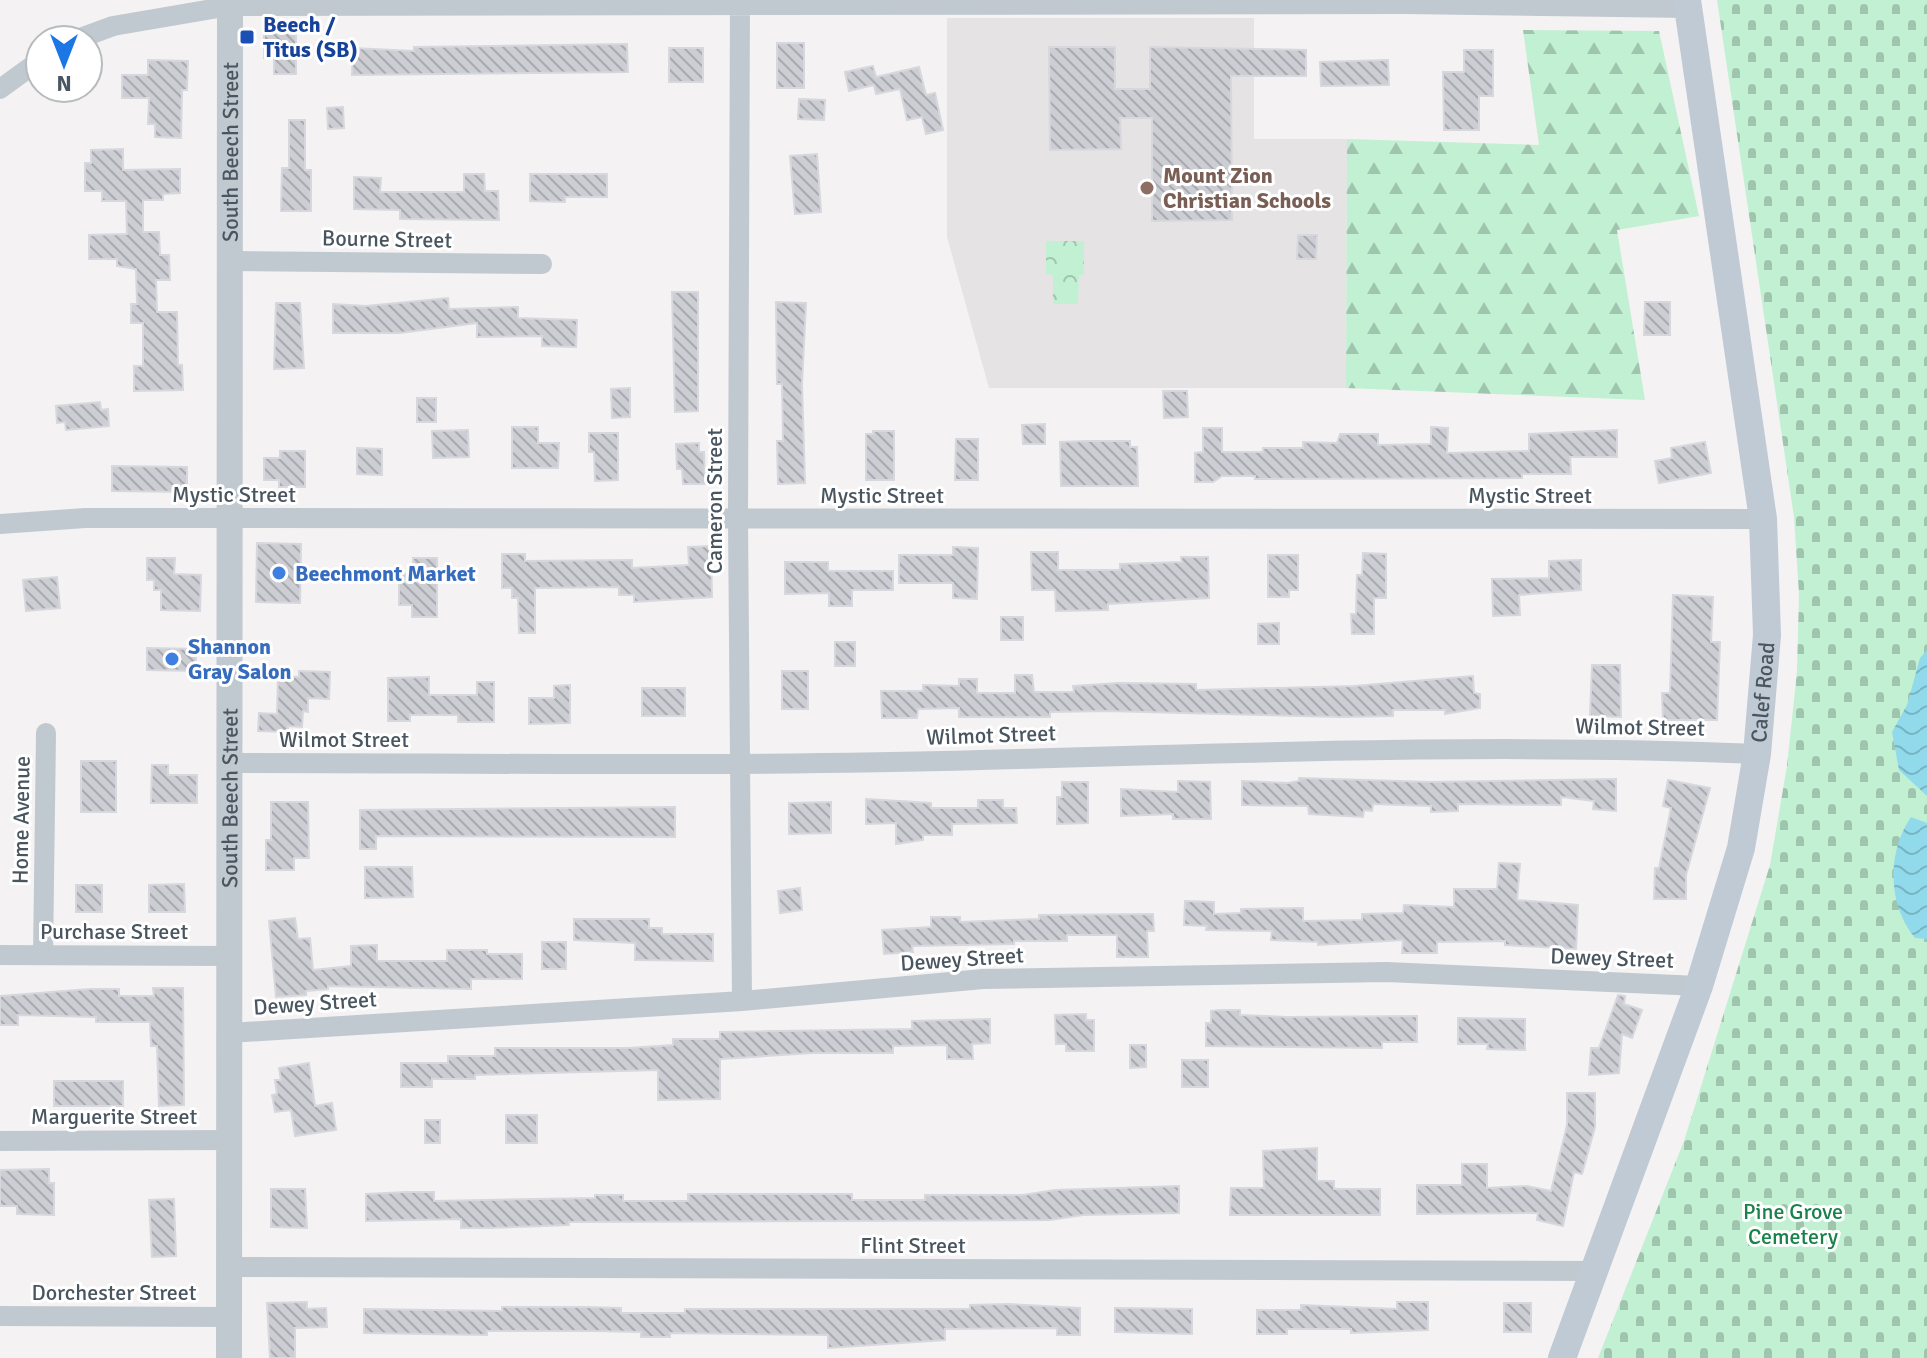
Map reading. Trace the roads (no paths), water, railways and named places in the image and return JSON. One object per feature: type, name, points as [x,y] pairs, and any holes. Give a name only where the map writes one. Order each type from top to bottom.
[{"type":"main road","name":"Calef Road","points":[[1562,1358],[1699,986],[1741,848],[1757,754],[1767,635],[1763,519],[1688,4]]},
{"type":"street","name":"Cameron Street","points":[[740,2],[738,519],[742,1001]]},
{"type":"street","points":[[104,29],[230,3],[1688,4]]},
{"type":"street","name":"South Beech Street","points":[[229,1358],[227,763],[232,261],[230,3]]},
{"type":"street","points":[[0,89],[24,72]]},
{"type":"street","name":"Bourne Street","points":[[232,261],[542,264]]},
{"type":"street","name":"Mystic Street","points":[[0,524],[85,518],[1763,519]]},
{"type":"street","name":"Home Avenue","points":[[43,955],[46,733]]},
{"type":"street","name":"Wilmot Street","points":[[227,763],[742,764],[1263,750],[1641,749],[1757,754]]},
{"type":"street","name":"Purchase Street","points":[[0,955],[228,956]]},
{"type":"street","name":"Dewey Street","points":[[229,1033],[742,1001],[983,979],[1387,972],[1699,986]]},
{"type":"street","name":"Marguerite Street","points":[[0,1141],[229,1140]]},
{"type":"street","name":"Flint Street","points":[[229,1267],[1596,1271]]},
{"type":"street","name":"Dorchester Street","points":[[0,1316],[228,1317]]},
{"type":"water","points":[[1927,650],[1927,796],[1899,770],[1892,732],[1907,705],[1920,658]]},
{"type":"water","points":[[1911,817],[1927,823],[1927,939],[1915,938],[1899,910],[1895,894],[1894,862],[1903,831]]},
{"type":"place","name":"Beech / Titus (SB)","points":[[247,37]]},
{"type":"place","name":"Mount Zion Christian Schools","points":[[1147,188]]},
{"type":"place","name":"Beechmont Market","points":[[279,573]]},
{"type":"place","name":"Shannon Gray Salon","points":[[172,659]]},
{"type":"park label","name":"Pine Grove Cemetery","points":[[1793,1224]]}]
